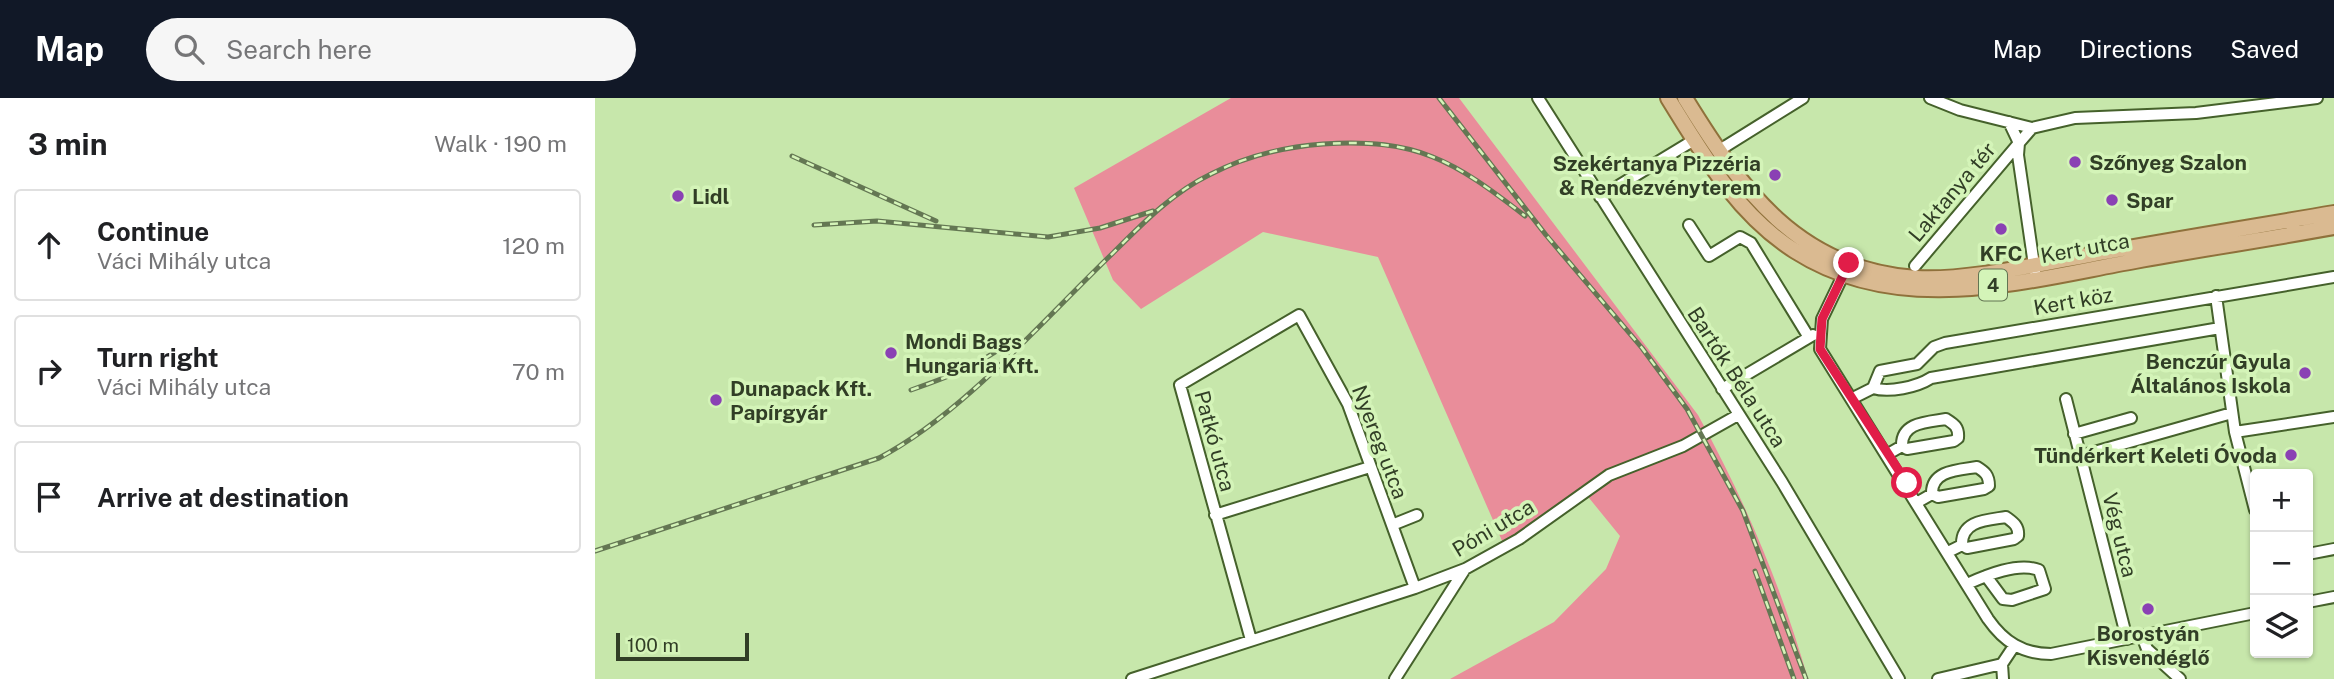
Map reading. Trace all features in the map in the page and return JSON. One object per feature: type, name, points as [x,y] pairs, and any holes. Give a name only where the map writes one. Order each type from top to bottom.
[{"type":"main road","name":"4","points":[[1668,98],[1730,194],[1760,224],[1795,251],[1846,269]]},
{"type":"main road","name":"4","points":[[1685,98],[1743,187],[1774,219],[1846,269]]},
{"type":"main road","name":"Kert utca","points":[[2035,272],[2334,213]]},
{"type":"main road","name":"Kert utca","points":[[1846,269],[1917,278],[2035,272],[2334,228]]},
{"type":"street","name":"Bartók Béla utca","points":[[1538,98],[1722,388],[1899,679]]},
{"type":"street","points":[[1718,151],[1803,98]]},
{"type":"street","points":[[1930,98],[1960,110],[2032,128],[2075,118],[2196,113],[2317,98]]},
{"type":"street","points":[[2009,122],[2019,143]]},
{"type":"street","name":"Laktanya tér","points":[[1915,266],[2032,128]]},
{"type":"street","points":[[1600,197],[1694,140]]},
{"type":"street","name":"Laktanya tér","points":[[2019,143],[2018,155],[2035,272]]},
{"type":"street","points":[[1689,225],[1709,256],[1740,237],[1751,243],[1814,335],[1826,362],[1853,398],[1997,632],[2014,646],[2034,654],[2051,654],[2250,614]]},
{"type":"street","points":[[1722,388],[1814,335],[1846,269]]},
{"type":"street","name":"Kert köz","points":[[1873,388],[1880,371],[1917,364],[1934,347],[1945,343],[2334,277]]},
{"type":"street","points":[[2216,296],[2235,432],[2250,490]]},
{"type":"street","name":"Nyereg utca","points":[[1299,315],[1348,404],[1415,589]]},
{"type":"street","name":"Patkó utca","points":[[1251,640],[1180,386],[1299,315]]},
{"type":"street","name":"Kert köz","points":[[1853,398],[1873,388],[1881,390],[1922,383],[1931,377],[2220,328]]},
{"type":"street","points":[[1926,357],[1931,377]]},
{"type":"street","name":"Vég utca","points":[[2066,399],[2127,639]]},
{"type":"street","points":[[2080,456],[2232,413]]},
{"type":"street","name":"Póni utca","points":[[1132,679],[1415,589],[1465,569],[1519,538],[1609,475],[1683,446],[1738,415]]},
{"type":"street","points":[[2235,432],[2334,417]]},
{"type":"street","points":[[2074,434],[2131,418]]},
{"type":"street","points":[[1946,419],[1959,431],[1958,438],[1954,441],[1907,449],[1902,446],[1903,435],[1914,424],[1946,419]]},
{"type":"street","points":[[1888,454],[1902,446]]},
{"type":"street","points":[[1215,516],[1370,467]]},
{"type":"street","points":[[1918,502],[1932,494],[1934,483],[1945,472],[1977,467],[1986,473],[1989,480],[1989,486],[1984,489],[1938,497],[1932,494]]},
{"type":"street","points":[[1392,525],[1417,516]]},
{"type":"street","points":[[2006,517],[2015,523],[2019,530],[2014,539],[1967,548],[1962,545],[1963,533],[1974,523],[2006,517]]},
{"type":"street","points":[[1948,552],[1962,545]]},
{"type":"street","points":[[2313,553],[2334,549]]},
{"type":"street","points":[[1967,584],[1986,576],[2030,566],[2039,570],[2045,589],[2011,600],[2003,599],[1986,576]]},
{"type":"street","points":[[1395,679],[1465,569]]},
{"type":"street","points":[[2313,601],[2334,597]]},
{"type":"street","points":[[2142,636],[2147,649],[2180,679]]},
{"type":"street","points":[[2003,679],[2002,664],[2014,646]]},
{"type":"street","points":[[1938,679],[2002,664]]},
{"type":"shaded area","points":[[1231,98],[1459,98],[1698,415],[1761,544],[1808,679],[1450,679],[1554,622],[1606,569],[1620,536],[1585,493],[1503,543],[1378,257],[1263,232],[1141,309],[1113,280],[1074,188]]},
{"type":"railway","points":[[1439,98],[1546,235],[1642,348],[1687,409],[1743,511],[1806,679]]},
{"type":"railway","points":[[595,551],[879,458],[941,417],[971,391],[1159,209],[1197,181],[1238,162],[1294,147],[1323,144],[1356,143],[1409,149],[1454,167],[1525,216]]},
{"type":"railway","points":[[792,156],[936,221]]},
{"type":"railway","points":[[814,225],[877,221],[1048,237],[1100,228],[1153,211]]},
{"type":"railway","points":[[911,390],[971,366],[1005,345]]},
{"type":"railway","points":[[1755,571],[1794,679]]},
{"type":"place","name":"Szőnyeg Szalon","points":[[2075,162]]},
{"type":"place","name":"Szekértanya Pizzéria & Rendezvényterem","points":[[1775,175]]},
{"type":"place","name":"Lidl","points":[[678,196]]},
{"type":"place","name":"Spar","points":[[2112,200]]},
{"type":"place","name":"KFC","points":[[2001,229]]},
{"type":"place","name":"Mondi Bags Hungaria Kft.","points":[[891,353]]},
{"type":"place","name":"Benczúr Gyula Általános Iskola","points":[[2305,373]]},
{"type":"place","name":"Dunapack Kft. Papírgyár","points":[[716,400]]},
{"type":"place","name":"Tündérkert Keleti Óvoda","points":[[2291,455]]},
{"type":"place","name":"Borostyán Kisvendéglő","points":[[2148,609]]},
{"type":"route","points":[[1849,263],[1822,319],[1820,349],[1907,483]]}]
